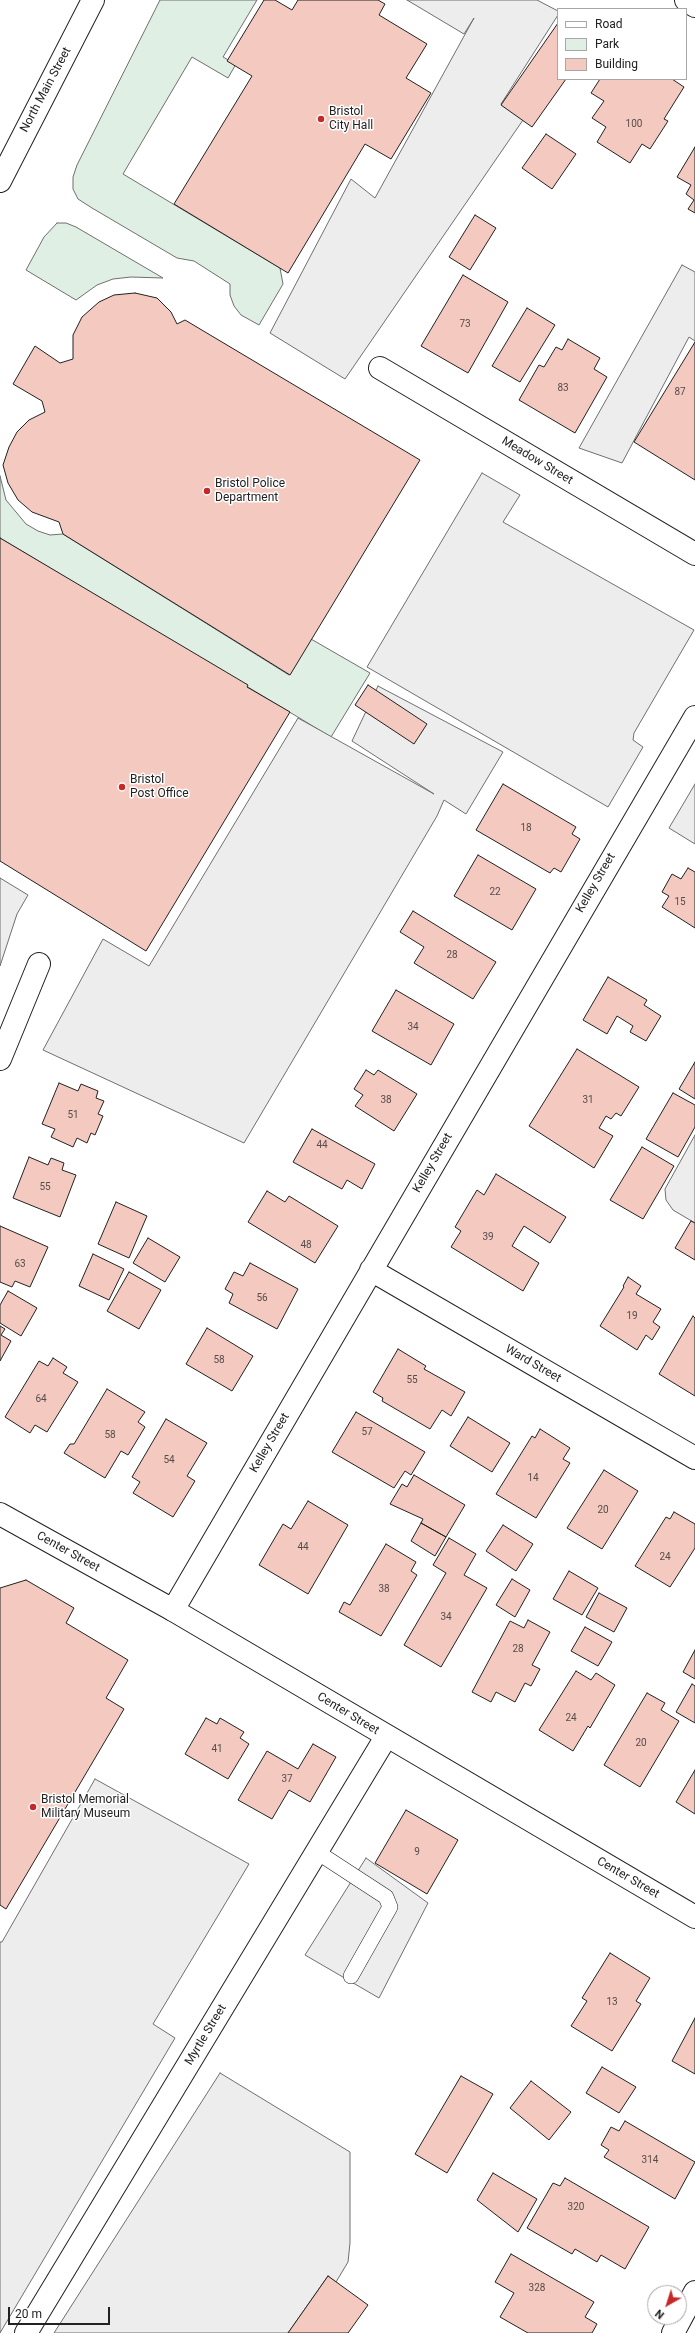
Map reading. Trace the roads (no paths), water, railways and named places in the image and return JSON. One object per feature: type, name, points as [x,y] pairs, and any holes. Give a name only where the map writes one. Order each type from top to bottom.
[{"type":"street","name":"North Main Street","points":[[0,181],[93,0]]},
{"type":"street","points":[[686,0],[695,6]]},
{"type":"street","name":"Meadow Street","points":[[380,368],[695,554]]},
{"type":"street","name":"Kelley Street","points":[[173,1610],[695,717]]},
{"type":"street","points":[[0,1059],[39,964]]},
{"type":"street","name":"Ward Street","points":[[371,1270],[695,1458]]},
{"type":"street","name":"Center Street","points":[[0,1514],[173,1610],[695,1917]]},
{"type":"street","name":"Myrtle Street","points":[[26,2333],[386,1736]]},
{"type":"street","points":[[673,2333],[695,2292]]},
{"type":"lane","points":[[317,1852],[386,1897],[390,1907],[351,1976]]},
{"type":"place","name":"Bristol City Hall","points":[[321,119]]},
{"type":"place","name":"Bristol Police Department","points":[[207,491]]},
{"type":"place","name":"Bristol Post Office","points":[[122,787]]},
{"type":"place","name":"Bristol Memorial Military Museum","points":[[33,1807]]}]
